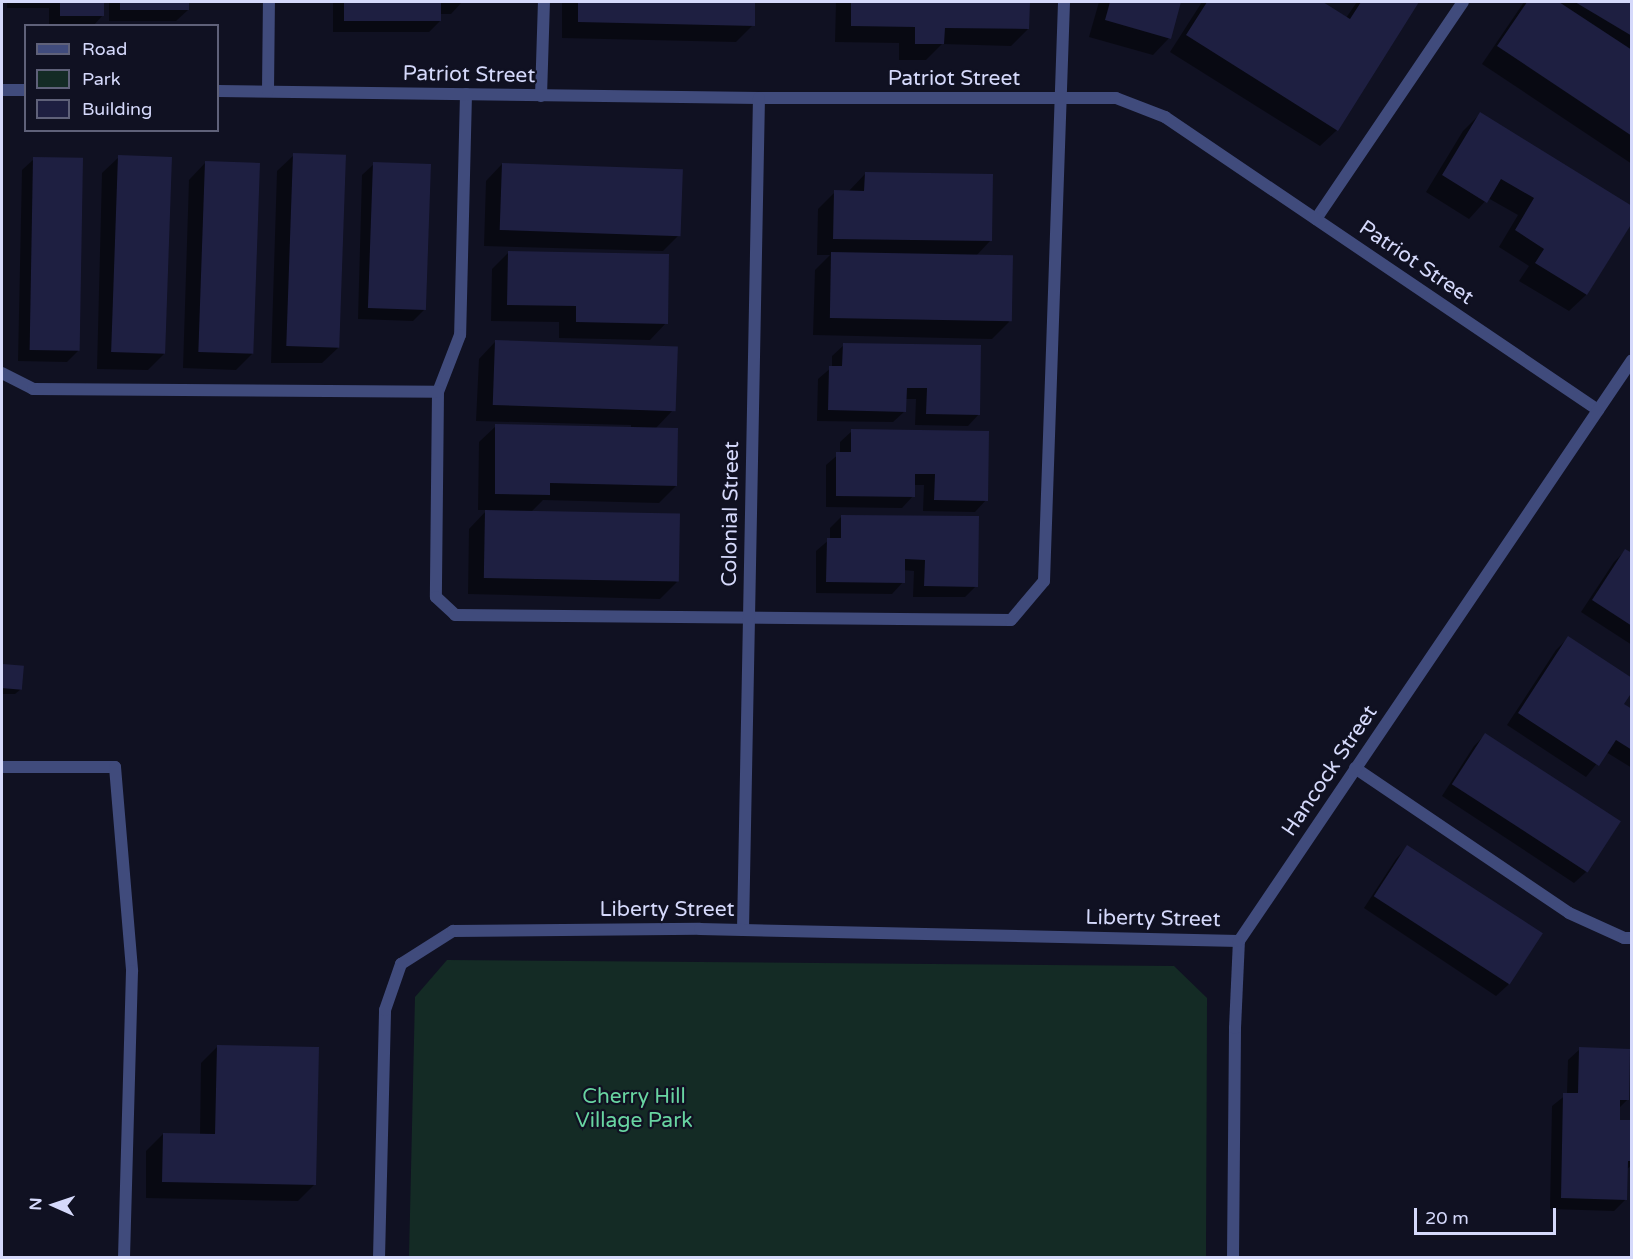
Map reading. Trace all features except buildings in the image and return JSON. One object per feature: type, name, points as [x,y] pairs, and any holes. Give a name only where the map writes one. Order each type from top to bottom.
[{"type":"street","points":[[268,92],[270,2]]},
{"type":"street","points":[[541,96],[544,2]]},
{"type":"street","points":[[466,94],[460,336],[438,392],[436,597],[455,615],[1011,620],[1044,581],[1064,2]]},
{"type":"street","points":[[1316,219],[1463,2]]},
{"type":"street","points":[[2,90],[24,90]]},
{"type":"street","name":"Patriot Street","points":[[219,91],[759,98],[1116,98],[1165,117],[1598,410]]},
{"type":"street","name":"Colonial Street","points":[[743,930],[759,98]]},
{"type":"street","name":"Hancock Street","points":[[1239,941],[1632,360]]},
{"type":"street","points":[[2,373],[33,389],[438,392]]},
{"type":"street","points":[[2,767],[115,767],[132,971],[124,1257]]},
{"type":"street","points":[[1355,768],[1569,913],[1624,938],[1632,938]]},
{"type":"street","name":"Liberty Street","points":[[379,1257],[386,1010],[400,964],[453,931],[743,930],[1239,941]]},
{"type":"street","points":[[1233,1257],[1239,941]]},
{"type":"green space","name":"Cherry Hill Village Park","points":[[447,960],[1174,966],[1207,998],[1206,1257],[409,1257],[415,997]]}]
